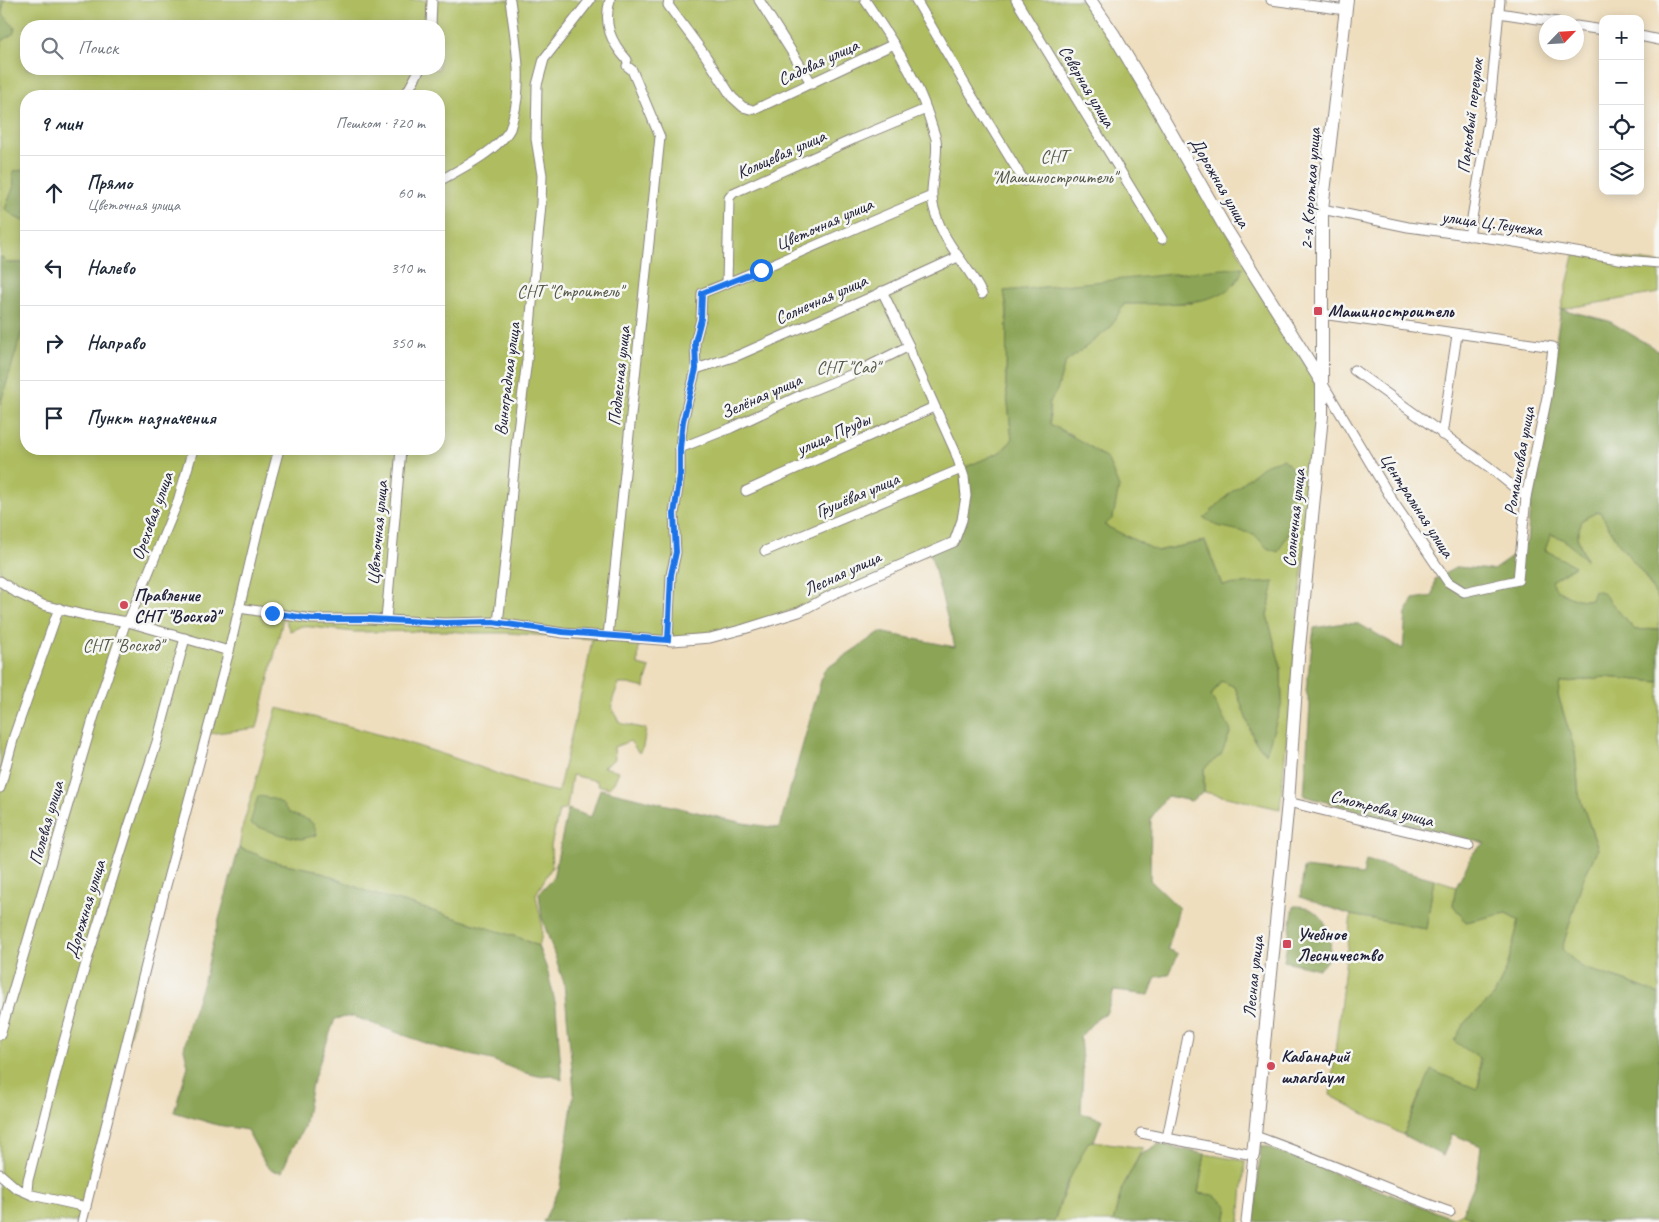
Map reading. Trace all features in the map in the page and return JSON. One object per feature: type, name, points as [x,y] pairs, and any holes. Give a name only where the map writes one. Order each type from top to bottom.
[{"type":"street","points":[[431,20],[432,0]]},
{"type":"street","points":[[445,178],[480,158],[510,130],[516,108],[519,82],[510,0]]},
{"type":"street","name":"Виноградная улица","points":[[498,622],[510,526],[516,445],[527,360],[541,204],[542,175],[536,139],[538,84],[544,59],[590,0]]},
{"type":"street","name":"Подлесная улица","points":[[608,636],[660,137],[632,70],[610,38],[608,23],[610,0]]},
{"type":"street","name":"Садовая улица","points":[[669,0],[668,5],[705,55],[732,97],[743,107],[753,109],[812,84],[894,44]]},
{"type":"street","points":[[759,0],[812,84]]},
{"type":"street","points":[[865,0],[914,79],[926,109],[936,140],[932,196],[936,214],[942,230],[958,257],[974,278],[982,294]]},
{"type":"street","points":[[916,0],[1024,181]]},
{"type":"street","name":"Северная улица","points":[[1016,0],[1162,239]]},
{"type":"street","name":"Дорожная улица","points":[[1090,0],[1118,42],[1226,229],[1321,381]]},
{"type":"street","points":[[1271,0],[1346,5]]},
{"type":"street","name":"Парковый переулок","points":[[1469,236],[1488,116],[1500,0]]},
{"type":"street","name":"2-я Короткая улица","points":[[1321,381],[1322,209],[1346,5]]},
{"type":"street","points":[[1499,13],[1539,19]]},
{"type":"street","points":[[1584,27],[1599,29]]},
{"type":"street","points":[[1644,37],[1659,40]]},
{"type":"street","points":[[409,90],[418,75]]},
{"type":"street","name":"Кольцевая улица","points":[[727,283],[729,198],[733,193],[926,109]]},
{"type":"street","name":"Цветочная улица","points":[[696,369],[695,342],[701,319],[702,293],[932,196]]},
{"type":"street","name":"улица Ц.Теучежа","points":[[1322,209],[1469,236],[1625,260],[1659,263]]},
{"type":"street","name":"Солнечная улица","points":[[696,369],[739,354],[931,271],[958,257]]},
{"type":"street","points":[[882,291],[909,346],[962,469]]},
{"type":"street","points":[[1322,314],[1457,335],[1442,435]]},
{"type":"street","name":"Ромашковая улица","points":[[1457,335],[1553,347],[1547,397],[1526,497],[1518,580]]},
{"type":"street","points":[[1298,343],[1306,347],[1319,343],[1322,339]]},
{"type":"street","name":"Зелёная улица","points":[[680,448],[731,428],[801,395],[855,373],[909,346]]},
{"type":"street","points":[[239,608],[312,619],[444,623],[498,622],[563,632],[668,640],[671,575],[676,552],[674,514],[680,475],[680,448],[683,421],[696,369]]},
{"type":"street","points":[[1354,370],[1489,467],[1526,497]]},
{"type":"street","name":"Солнечная улица","points":[[1288,802],[1298,658],[1322,416],[1321,381]]},
{"type":"street","name":"Центральная улица","points":[[1321,381],[1394,504],[1448,582],[1464,592],[1518,580]]},
{"type":"street","name":"улица Пруды","points":[[746,491],[934,407]]},
{"type":"street","name":"Ореховая улица","points":[[127,621],[178,501],[192,455]]},
{"type":"street","points":[[82,1222],[164,894],[229,651],[277,455]]},
{"type":"street","name":"Цветочная улица","points":[[386,620],[400,455]]},
{"type":"street","name":"Грушёвая улица","points":[[765,551],[962,469]]},
{"type":"street","name":"Лесная улица","points":[[668,640],[710,638],[744,630],[799,612],[833,594],[954,542],[962,520],[966,496],[962,469]]},
{"type":"street","points":[[0,581],[17,593],[44,605],[84,615],[127,621],[229,651]]},
{"type":"street","points":[[0,788],[14,736],[59,608]]},
{"type":"street","name":"Полевая улица","points":[[0,1035],[94,716],[127,621]]},
{"type":"street","name":"Дорожная улица","points":[[27,1192],[28,1180],[63,1045],[128,826],[157,742],[185,638]]},
{"type":"street","name":"Лесная улица","points":[[1253,1156],[1288,802]]},
{"type":"street","name":"Смотровая улица","points":[[1288,802],[1469,846]]},
{"type":"street","points":[[1167,1138],[1188,1036]]},
{"type":"street","points":[[1141,1133],[1253,1156],[1246,1222]]},
{"type":"street","points":[[1255,1136],[1316,1158],[1394,1192],[1450,1212]]},
{"type":"street","points":[[0,1174],[16,1188],[32,1195],[86,1207]]},
{"type":"green space","points":[[0,0],[4,0],[2,13],[15,28],[14,33],[2,41],[0,48]]},
{"type":"green space","points":[[4,0],[1090,0],[1310,373],[1318,391],[1280,809],[1204,792],[1204,768],[1221,755],[1211,696],[1222,680],[1235,687],[1254,740],[1266,753],[1282,703],[1281,668],[1267,615],[1273,583],[1222,585],[1205,541],[1157,551],[1103,525],[1072,435],[1050,424],[1049,403],[1057,390],[1065,363],[1110,328],[1124,304],[1193,303],[1005,291],[1007,310],[1006,385],[1012,440],[1001,452],[962,469],[966,496],[954,542],[868,580],[744,629],[673,641],[493,622],[284,615],[257,728],[207,734],[82,1222],[0,1222],[0,405],[20,338],[20,455],[445,455],[445,90],[20,90],[20,170],[13,171],[14,186],[5,209],[20,219],[20,263],[8,263],[0,256],[0,48],[2,41],[14,33],[2,13]]},
{"type":"green space","points":[[20,170],[20,219],[5,209],[14,186],[13,171]]},
{"type":"green space","points":[[1575,252],[1659,263],[1659,293],[1561,309]]},
{"type":"green space","points":[[0,256],[8,263],[20,263],[20,338],[0,405]]},
{"type":"green space","points":[[1243,267],[1237,281],[1225,291],[1210,298],[1193,302],[1124,304],[1110,328],[1065,363],[1057,390],[1049,403],[1050,424],[1086,444],[1108,460],[1119,487],[1113,518],[1104,525],[1157,551],[1205,541],[1222,585],[1274,582],[1267,615],[1281,668],[1282,703],[1266,754],[1254,740],[1235,687],[1221,681],[1211,696],[1231,731],[1221,755],[1204,768],[1204,792],[1191,801],[1167,796],[1151,818],[1150,880],[1179,908],[1168,949],[1178,954],[1169,975],[1156,977],[1149,995],[1114,991],[1106,1014],[1099,1016],[1080,1037],[1083,1071],[1081,1113],[1102,1119],[1094,1141],[1088,1142],[1064,1190],[1054,1222],[543,1222],[560,1188],[574,1091],[564,983],[542,918],[539,893],[553,878],[568,809],[591,817],[600,789],[743,823],[779,828],[824,670],[880,632],[955,647],[930,552],[954,542],[962,520],[961,469],[1001,452],[1012,440],[1006,385],[1007,310],[1004,291]]},
{"type":"green space","points":[[1561,309],[1609,321],[1659,351],[1659,601],[1645,576],[1620,545],[1599,511],[1582,520],[1577,537],[1586,560],[1563,539],[1551,534],[1545,550],[1575,566],[1551,581],[1563,594],[1573,598],[1591,600],[1594,590],[1602,592],[1635,630],[1659,629],[1659,682],[1605,677],[1560,683],[1558,695],[1575,751],[1579,795],[1598,849],[1583,879],[1562,949],[1581,967],[1659,994],[1659,1222],[1479,1222],[1462,1213],[1477,1178],[1481,1146],[1452,1134],[1443,1156],[1403,1135],[1431,1070],[1477,1089],[1480,1080],[1480,1059],[1454,1041],[1464,1023],[1494,996],[1507,968],[1519,920],[1506,913],[1466,922],[1453,905],[1456,886],[1474,852],[1485,843],[1304,796],[1310,704],[1306,691],[1314,628],[1344,623],[1359,624],[1403,649],[1406,613],[1413,599],[1433,596],[1435,579],[1457,567],[1493,570],[1509,559],[1527,542],[1531,496]]},
{"type":"green space","points":[[1284,459],[1294,471],[1290,530],[1278,552],[1267,548],[1254,534],[1218,526],[1204,518],[1229,494],[1266,464]]},
{"type":"green space","points":[[1599,511],[1620,545],[1645,576],[1659,601],[1659,629],[1635,630],[1591,600],[1575,600],[1555,589],[1551,581],[1574,566],[1545,550],[1550,534],[1563,539],[1586,559],[1577,537],[1582,520]]},
{"type":"green space","points":[[286,617],[493,624],[639,641],[638,665],[650,668],[645,688],[619,684],[612,704],[620,723],[646,729],[643,747],[639,753],[630,741],[614,747],[615,759],[603,767],[619,771],[614,783],[609,788],[598,785],[597,781],[572,775],[567,808],[559,811],[551,846],[552,867],[536,894],[542,927],[541,940],[538,946],[520,938],[373,894],[315,870],[271,861],[239,848],[243,825],[277,708],[392,738],[521,782],[558,792],[592,639],[446,631],[355,632],[302,626],[290,631],[285,620]]},
{"type":"green space","points":[[1605,677],[1659,682],[1659,994],[1580,967],[1562,949],[1583,879],[1598,849],[1579,795],[1575,751],[1558,695],[1559,683]]},
{"type":"green space","points":[[258,796],[276,800],[290,813],[308,820],[314,825],[317,835],[301,839],[278,834],[250,824]]},
{"type":"green space","points":[[239,848],[271,861],[315,870],[373,894],[520,938],[538,946],[547,969],[556,1006],[562,1080],[552,1075],[538,1076],[522,1072],[492,1060],[439,1048],[352,1016],[335,1019],[312,1084],[304,1127],[282,1172],[272,1171],[266,1165],[247,1130],[217,1125],[174,1112],[188,1066],[184,1049],[189,1025],[206,973]]},
{"type":"green space","points":[[1366,860],[1434,879],[1426,929],[1351,915],[1300,897],[1304,868],[1363,875]]},
{"type":"green space","points":[[1434,879],[1456,886],[1453,905],[1466,922],[1506,913],[1519,920],[1507,968],[1494,996],[1464,1023],[1478,1055],[1480,1071],[1477,1090],[1458,1082],[1421,1091],[1403,1135],[1330,1095],[1351,915],[1426,929]]},
{"type":"green space","points":[[1294,906],[1306,907],[1314,912],[1326,926],[1329,935],[1329,954],[1319,969],[1284,961]]},
{"type":"green space","points":[[1094,1141],[1143,1148],[1122,1188],[1113,1222],[1054,1222],[1078,1162],[1088,1142]]},
{"type":"green space","points":[[1159,1144],[1205,1154],[1198,1193],[1214,1195],[1228,1206],[1225,1222],[1113,1222],[1122,1188],[1140,1155]]},
{"type":"green space","points":[[1261,1145],[1452,1218],[1451,1222],[1254,1222]]},
{"type":"green space","points":[[1205,1154],[1245,1161],[1240,1222],[1225,1222],[1228,1206],[1198,1193]]},
{"type":"green space","points":[[1462,1213],[1479,1222],[1451,1222],[1452,1218]]},
{"type":"place","name":"Машиностроитель","points":[[1318,311]]},
{"type":"place","name":"Правление СНТ \"Восход\"","points":[[124,605]]},
{"type":"place","name":"Учебное Лесничество","points":[[1287,944]]},
{"type":"place","name":"Кабанарий шлагбаум","points":[[1271,1066]]},
{"type":"route","points":[[272,613],[312,619],[370,619],[444,623],[493,622],[563,632],[668,640],[671,575],[676,552],[674,514],[680,475],[680,448],[683,421],[696,369],[695,342],[701,319],[702,293],[761,270]]},
{"type":"park label","name":"СНТ \"Машиностроитель\"","points":[[1054,166]]},
{"type":"park label","name":"СНТ \"Строитель\"","points":[[570,291]]},
{"type":"park label","name":"СНТ \"Сад\"","points":[[848,367]]},
{"type":"park label","name":"СНТ \"Восход\"","points":[[123,645]]}]
